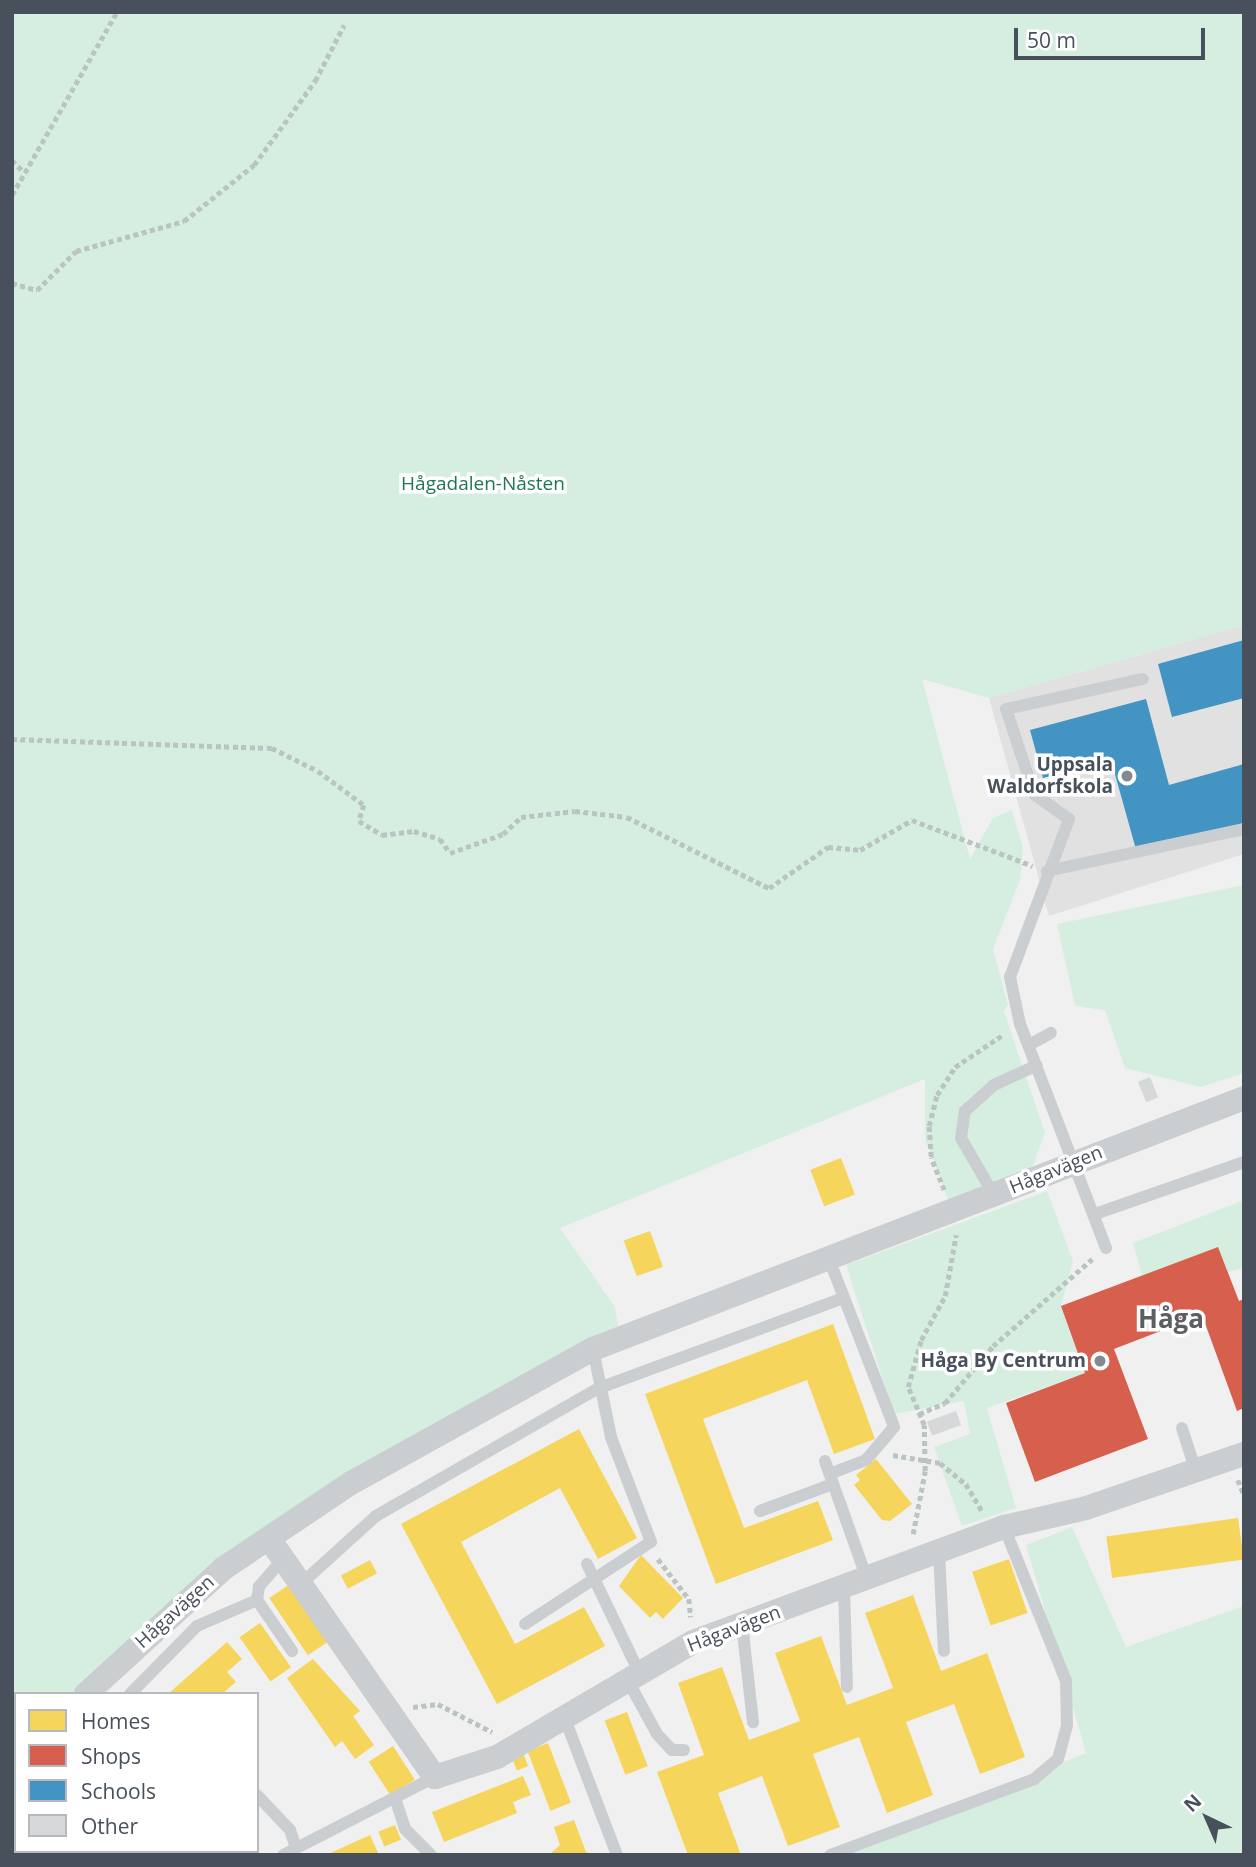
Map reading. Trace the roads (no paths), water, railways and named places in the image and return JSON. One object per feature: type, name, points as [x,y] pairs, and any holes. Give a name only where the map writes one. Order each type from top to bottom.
[{"type":"street","name":"Hågavägen","points":[[96,1691],[184,1601],[277,1549],[351,1483],[593,1349],[1244,1098]]},
{"type":"street","name":"Hågavägen","points":[[435,1777],[525,1741],[693,1642],[906,1566],[998,1529],[1196,1472],[1244,1454]]},
{"type":"street","points":[[277,1549],[435,1777]]},
{"type":"lane","points":[[1106,1248],[1078,1160],[1029,1045],[1011,964],[1069,819],[1034,794],[1006,709],[1143,679]]},
{"type":"lane","points":[[1047,871],[1244,829]]},
{"type":"lane","points":[[1029,1045],[1051,1033]]},
{"type":"lane","points":[[994,1195],[961,1138],[965,1111],[994,1085],[1037,1065]]},
{"type":"lane","points":[[1095,1214],[1244,1162]]},
{"type":"lane","points":[[760,1511],[832,1479],[879,1448],[894,1427],[829,1259]]},
{"type":"lane","points":[[302,1583],[376,1516],[599,1388],[843,1298]]},
{"type":"lane","points":[[525,1624],[596,1584],[651,1542],[648,1524],[611,1437],[593,1349]]},
{"type":"lane","points":[[1182,1428],[1196,1472]]},
{"type":"lane","points":[[825,1461],[867,1580]]},
{"type":"lane","points":[[830,1855],[1034,1779],[1058,1759],[1067,1725],[1066,1681],[998,1529]]},
{"type":"lane","points":[[277,1549],[259,1587],[257,1600],[292,1651]]},
{"type":"lane","points":[[939,1553],[944,1651]]},
{"type":"lane","points":[[587,1564],[657,1734],[672,1750],[684,1750]]},
{"type":"lane","points":[[844,1588],[847,1687]]},
{"type":"lane","points":[[132,1692],[197,1626],[257,1600]]},
{"type":"lane","points":[[742,1624],[753,1722]]},
{"type":"lane","points":[[565,1719],[617,1855]]},
{"type":"lane","points":[[283,1855],[396,1801],[435,1777]]},
{"type":"lane","points":[[259,1797],[290,1830],[296,1847]]},
{"type":"lane","points":[[396,1801],[405,1829],[431,1855]]},
{"type":"place","name":"Uppsala Waldorfskola","points":[[1127,776]]},
{"type":"place","name":"Håga By Centrum","points":[[1100,1361]]},
{"type":"district","name":"Håga","points":[[1171,1319]]},
{"type":"park label","name":"Hågadalen-Nåsten","points":[[483,484]]}]
